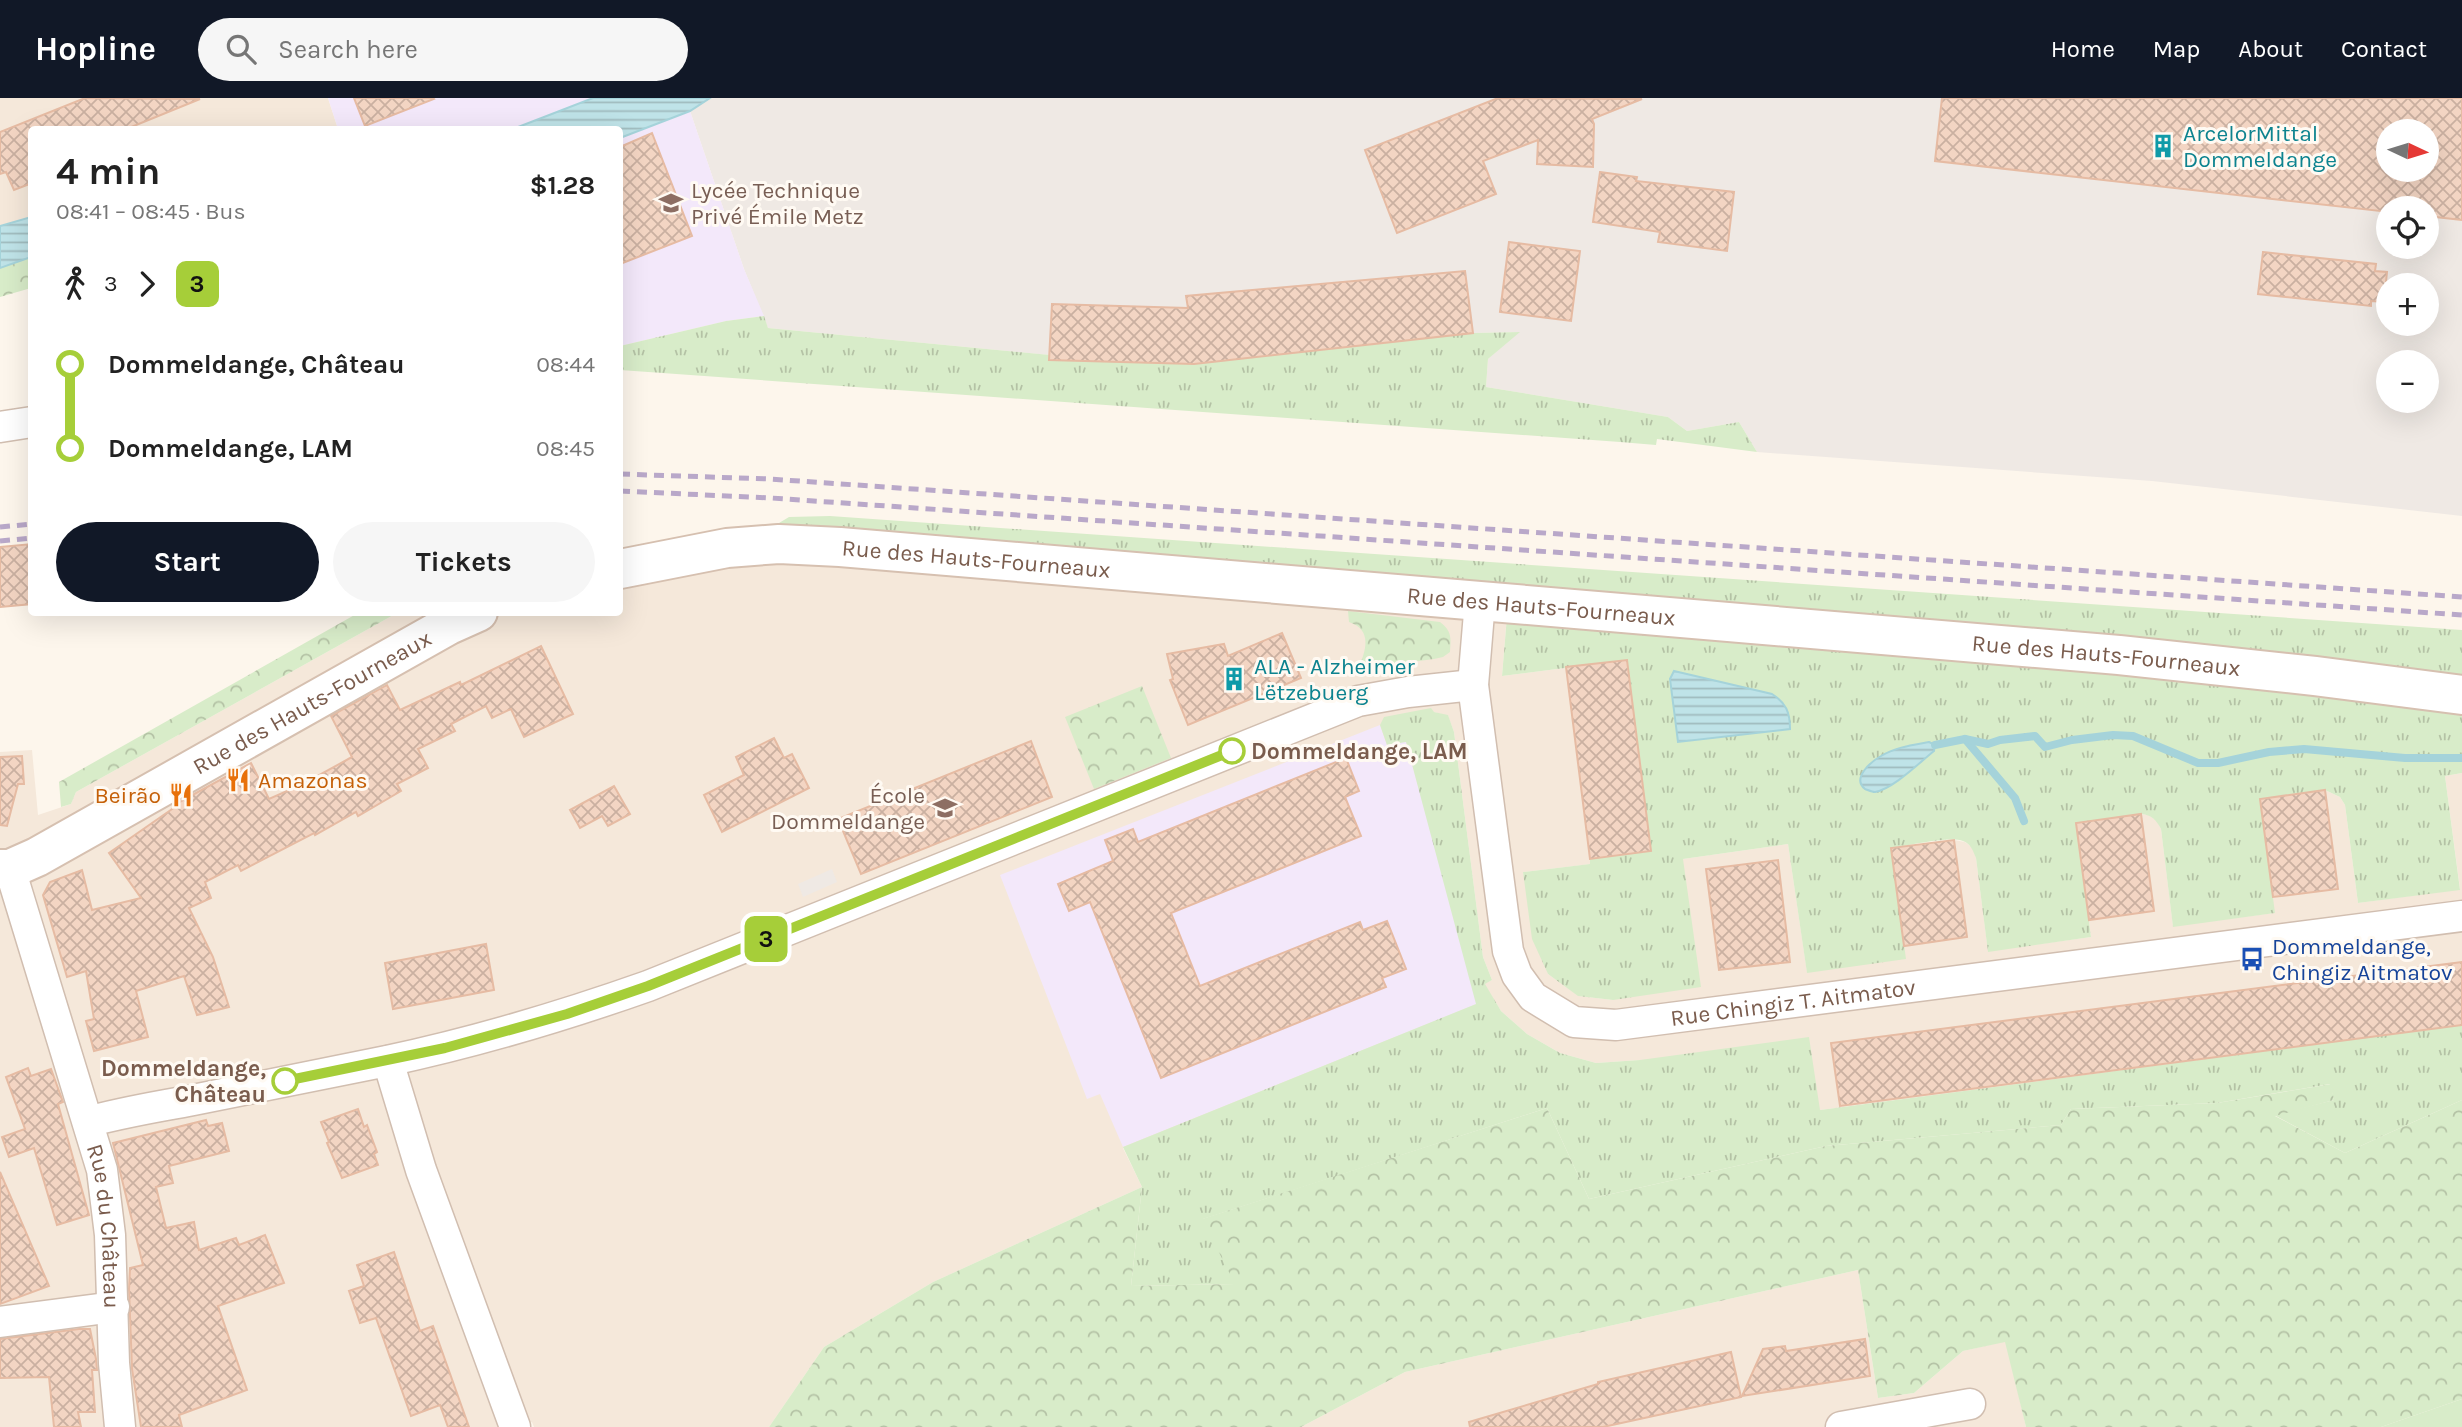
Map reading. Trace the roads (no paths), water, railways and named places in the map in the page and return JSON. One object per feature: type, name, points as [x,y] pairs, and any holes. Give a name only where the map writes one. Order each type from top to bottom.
[{"type":"street","points":[[0,428],[28,423]]},
{"type":"street","name":"Rue des Hauts-Fourneaux","points":[[623,568],[727,548],[779,544],[840,547],[2119,655],[2462,695]]},
{"type":"street","name":"Rue Chingiz T. Aitmatov","points":[[1480,601],[1473,685],[1508,951],[1517,975],[1533,997],[1574,1022],[1616,1024],[2462,916]]},
{"type":"street","name":"Rue des Hauts-Fourneaux","points":[[5,869],[61,844],[469,616]]},
{"type":"street","points":[[88,1122],[127,1110],[172,1104],[388,1061],[567,1014],[648,986],[1358,701],[1473,685]]},
{"type":"street","name":"Rue du Château","points":[[5,869],[88,1122],[103,1183],[110,1234],[114,1363],[120,1427]]},
{"type":"street","points":[[388,1061],[421,1170],[515,1427]]},
{"type":"street","points":[[0,1322],[114,1307]]},
{"type":"street","points":[[1841,1427],[1970,1404]]},
{"type":"water","points":[[593,98],[710,98],[690,111],[623,137],[623,126],[521,126]]},
{"type":"water","points":[[28,218],[28,258],[0,268],[0,226]]},
{"type":"water","points":[[1674,671],[1772,694],[1786,708],[1790,729],[1678,742],[1670,679]]},
{"type":"water","points":[[1929,742],[1935,745],[1934,751],[1890,786],[1875,792],[1861,785],[1864,770],[1877,758],[1899,748]]},
{"type":"waterway","points":[[1935,745],[1965,739],[1988,744],[2035,736],[2045,747],[2072,740],[2113,735],[2133,736],[2198,763],[2218,763],[2269,752],[2304,749],[2405,758],[2462,758]]},
{"type":"waterway","points":[[1965,739],[2015,798],[2024,821]]},
{"type":"railway","points":[[623,474],[770,479],[2462,597]]},
{"type":"railway","points":[[623,491],[771,498],[2462,615]]},
{"type":"railway","points":[[0,527],[28,524]]},
{"type":"railway","points":[[0,541],[28,538]]},
{"type":"place","name":"ArcelorMittal Dommeldange","points":[[2163,146]]},
{"type":"place","name":"Lycée Technique Privé Émile Metz","points":[[671,203]]},
{"type":"place","name":"ALA - Alzheimer Lëtzebuerg","points":[[1234,679]]},
{"type":"place","name":"Dommeldange, LAM","points":[[1232,751]]},
{"type":"place","name":"Amazonas","points":[[238,780]]},
{"type":"place","name":"Beirão","points":[[181,795]]},
{"type":"place","name":"École Dommeldange","points":[[945,808]]},
{"type":"place","name":"Dommeldange, Chingiz Aitmatov","points":[[2252,959]]},
{"type":"place","name":"Dommeldange, Château","points":[[285,1081]]}]
